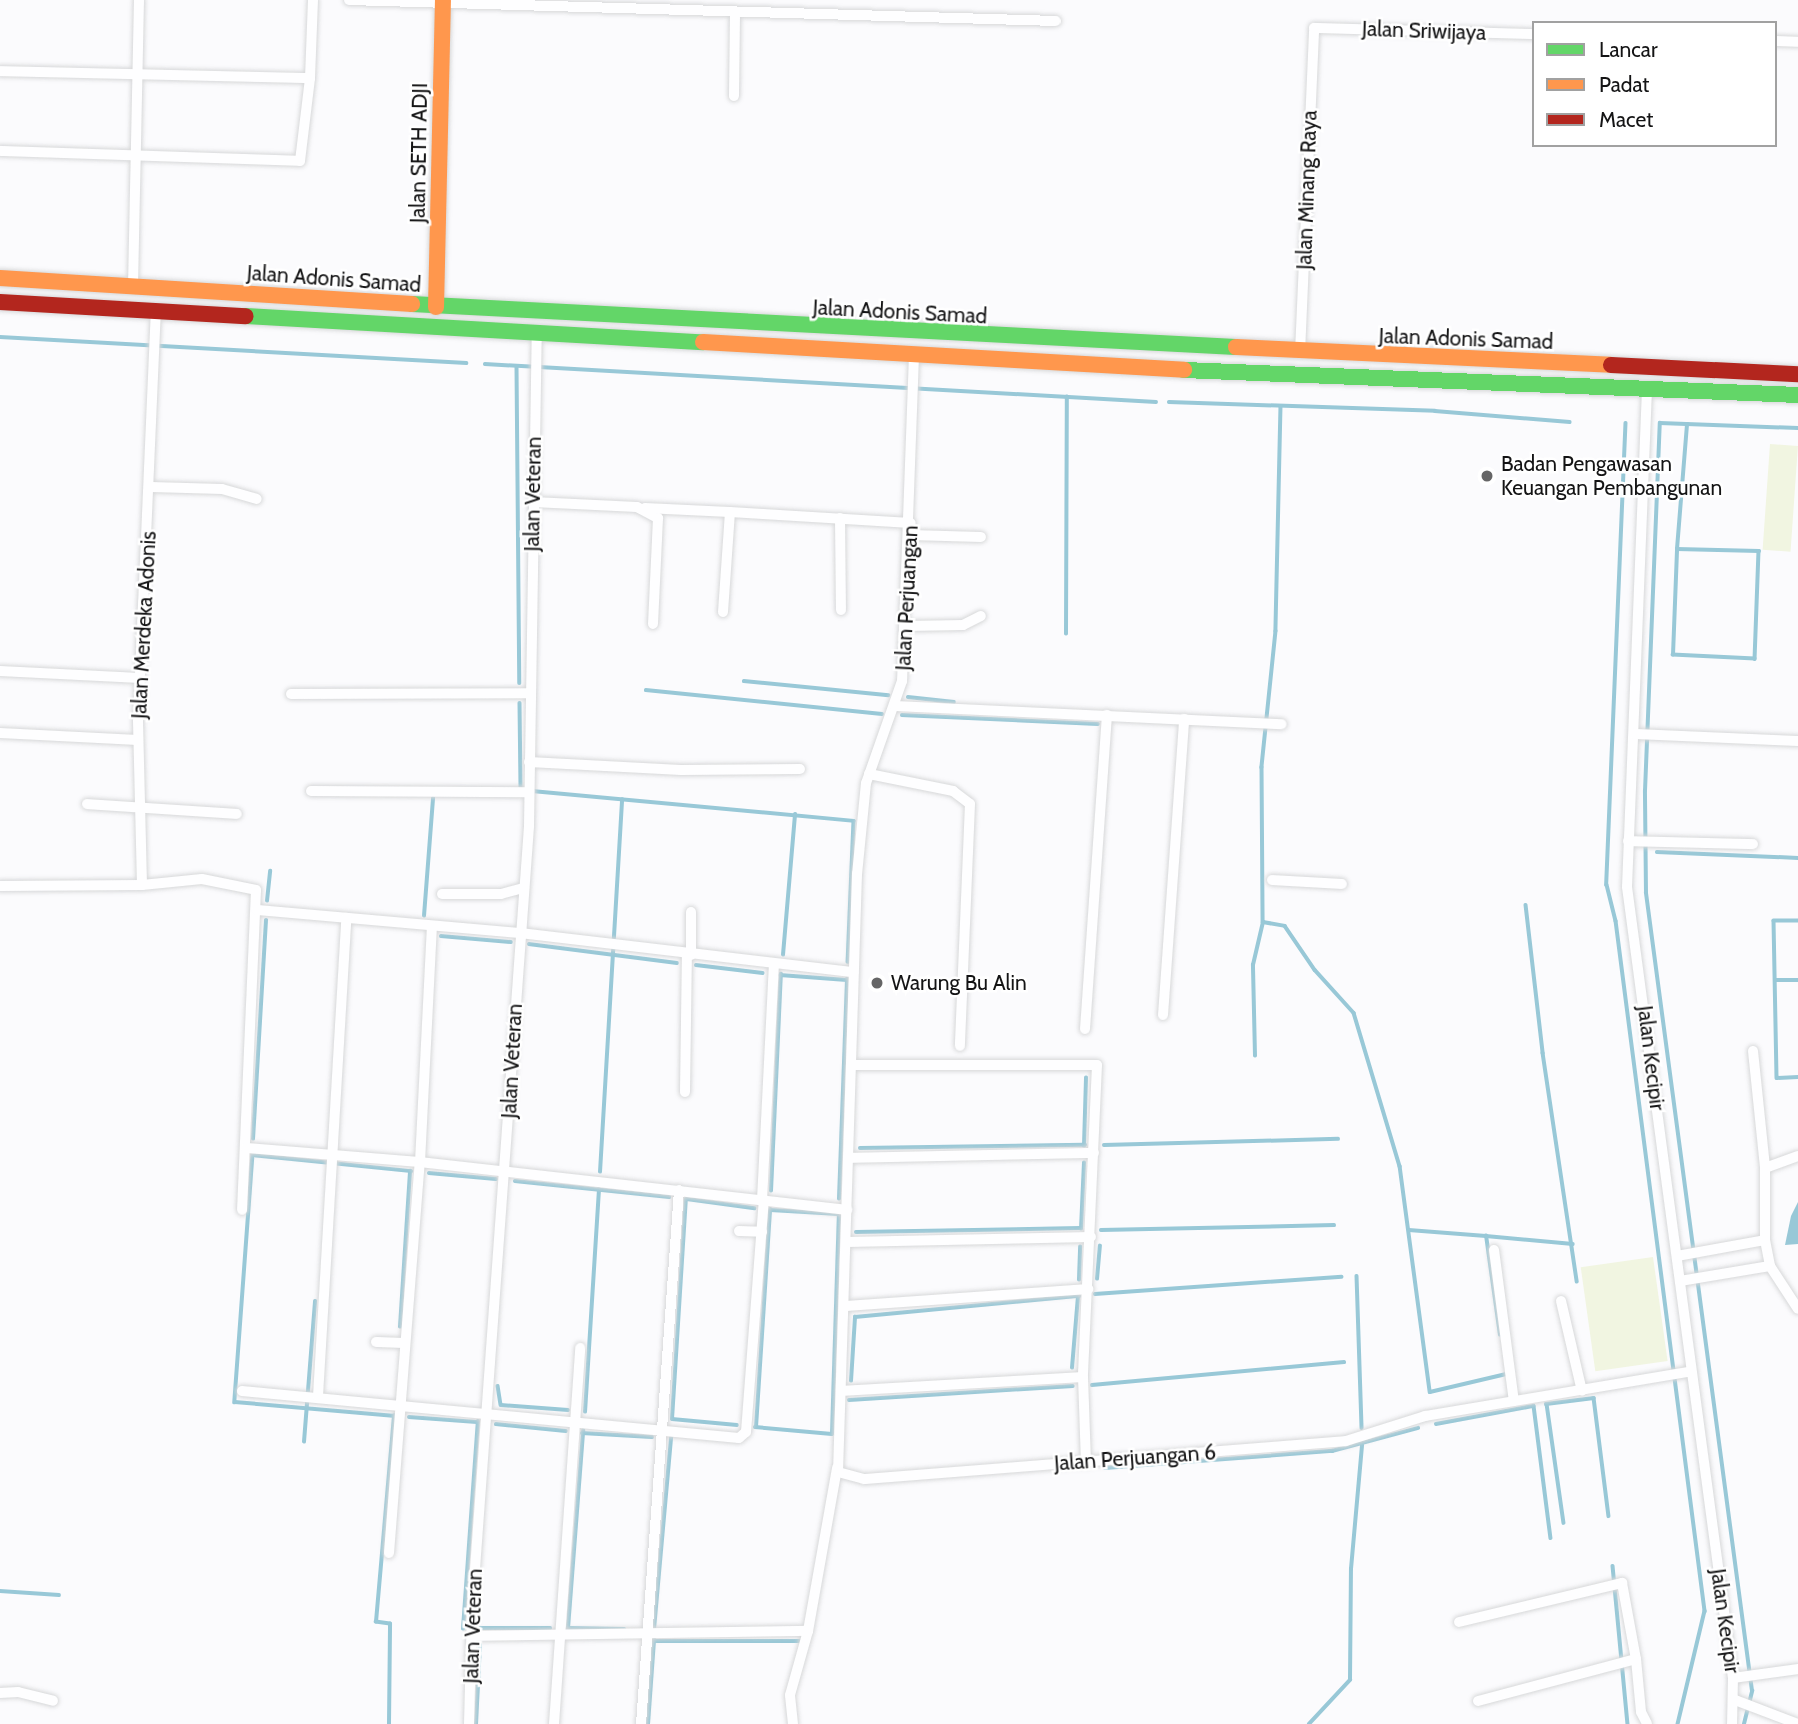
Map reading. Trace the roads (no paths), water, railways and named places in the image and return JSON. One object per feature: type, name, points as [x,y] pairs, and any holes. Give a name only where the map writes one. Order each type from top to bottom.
[{"type":"main road","name":"Jalan SETH ADJI","points":[[436,307],[443,2]]},
{"type":"main road","name":"Jalan Adonis Samad","points":[[0,278],[614,317],[1300,353],[1798,374]]},
{"type":"main road","points":[[253,317],[254,295]]},
{"type":"main road","points":[[0,302],[1164,368],[1798,395]]},
{"type":"main road","points":[[614,317],[615,336]]},
{"type":"main road","points":[[1164,346],[1164,368]]},
{"type":"street","points":[[133,286],[139,0]]},
{"type":"street","points":[[0,151],[300,161],[310,78],[313,0]]},
{"type":"street","points":[[349,0],[623,5],[762,14],[1056,21]]},
{"type":"street","points":[[762,0],[762,14]]},
{"type":"street","points":[[734,96],[736,13]]},
{"type":"street","name":"Jalan Sriwijaya","points":[[1314,27],[1532,34]]},
{"type":"street","name":"Jalan Minang Raya","points":[[1300,353],[1314,27]]},
{"type":"street","points":[[1777,41],[1798,42]]},
{"type":"street","points":[[0,71],[136,77],[310,78]]},
{"type":"street","name":"Jalan Merdeka Adonis","points":[[142,885],[143,807],[138,740],[151,487],[156,312]]},
{"type":"street","name":"Jalan Veteran","points":[[469,1724],[471,1636],[506,1172],[529,792],[537,334]]},
{"type":"street","name":"Jalan Perjuangan","points":[[793,1724],[790,1695],[808,1631],[839,1471],[857,874],[869,774],[895,706],[908,626],[914,355]]},
{"type":"street","name":"Jalan Kecipir","points":[[1647,389],[1640,734],[1628,841],[1627,887],[1680,1281],[1684,1373],[1738,1677],[1739,1702],[1732,1724]]},
{"type":"street","points":[[151,487],[222,489],[257,499]]},
{"type":"street","points":[[533,502],[840,518],[981,537]]},
{"type":"street","points":[[645,508],[658,518],[653,624]]},
{"type":"street","points":[[723,612],[730,512]]},
{"type":"street","points":[[840,518],[841,610]]},
{"type":"street","points":[[908,626],[963,625],[981,616]]},
{"type":"street","points":[[0,671],[140,678]]},
{"type":"street","points":[[291,694],[529,693]]},
{"type":"street","points":[[895,706],[1282,724]]},
{"type":"street","points":[[1085,1029],[1107,715]]},
{"type":"street","points":[[1163,1015],[1184,719]]},
{"type":"street","points":[[0,733],[138,740]]},
{"type":"street","points":[[1640,734],[1798,741]]},
{"type":"street","points":[[529,762],[681,770],[800,769]]},
{"type":"street","points":[[869,774],[953,791],[970,804],[960,1046]]},
{"type":"street","points":[[311,791],[529,792]]},
{"type":"street","points":[[87,804],[237,814]]},
{"type":"street","points":[[1628,841],[1753,844]]},
{"type":"street","points":[[0,886],[142,885],[202,879],[248,885],[256,890],[242,1210]]},
{"type":"street","points":[[1272,880],[1342,884]]},
{"type":"street","points":[[442,894],[501,894],[524,888]]},
{"type":"street","points":[[257,910],[520,933],[689,955],[854,972]]},
{"type":"street","points":[[685,1092],[691,912]]},
{"type":"street","points":[[318,1396],[346,918]]},
{"type":"street","points":[[389,1553],[420,1162],[432,926]]},
{"type":"street","points":[[242,1391],[318,1396],[401,1407],[577,1421],[739,1438],[746,1432],[762,1232],[774,964]]},
{"type":"street","points":[[1753,1051],[1765,1168],[1765,1240],[1770,1266],[1798,1309]]},
{"type":"street","points":[[852,1065],[1097,1065],[1083,1377],[1086,1463]]},
{"type":"street","points":[[246,1148],[420,1162],[847,1210]]},
{"type":"street","points":[[848,1158],[1094,1153]]},
{"type":"street","points":[[1765,1168],[1798,1156]]},
{"type":"street","points":[[640,1724],[679,1190]]},
{"type":"street","points":[[739,1231],[762,1232]]},
{"type":"street","points":[[847,1242],[1091,1237]]},
{"type":"street","points":[[1677,1256],[1765,1240]]},
{"type":"street","points":[[1494,1250],[1514,1401]]},
{"type":"street","points":[[1680,1281],[1770,1266]]},
{"type":"street","points":[[846,1306],[1088,1289]]},
{"type":"street","points":[[1560,1301],[1582,1391]]},
{"type":"street","points":[[376,1342],[405,1343]]},
{"type":"street","points":[[554,1724],[580,1348]]},
{"type":"street","name":"Jalan Perjuangan 6","points":[[839,1471],[864,1479],[1346,1441],[1425,1416],[1684,1373]]},
{"type":"street","points":[[841,1391],[1083,1377]]},
{"type":"street","points":[[1459,1622],[1622,1583],[1636,1659],[1641,1712],[1647,1724]]},
{"type":"street","points":[[471,1636],[559,1637],[808,1631]]},
{"type":"street","points":[[1478,1701],[1636,1659]]},
{"type":"street","points":[[1738,1677],[1798,1670]]},
{"type":"street","points":[[0,1693],[18,1692],[53,1701]]},
{"type":"street","points":[[1739,1702],[1798,1724]]},
{"type":"water","points":[[1798,1202],[1798,1244],[1785,1245],[1791,1216]]},
{"type":"waterway","points":[[0,337],[466,363]]},
{"type":"waterway","points":[[485,364],[1156,402]]},
{"type":"waterway","points":[[517,367],[520,683]]},
{"type":"waterway","points":[[1066,634],[1067,397]]},
{"type":"waterway","points":[[1169,402],[1435,411],[1570,422]]},
{"type":"waterway","points":[[1281,406],[1276,631],[1262,767],[1263,922],[1285,926],[1315,970],[1354,1013],[1400,1166],[1430,1392],[1506,1374]]},
{"type":"waterway","points":[[1626,423],[1607,885],[1616,921],[1705,1611],[1678,1724]]},
{"type":"waterway","points":[[1744,1724],[1752,1691],[1646,893],[1645,791],[1660,423],[1798,428]]},
{"type":"waterway","points":[[1677,549],[1759,551],[1755,659],[1673,655],[1677,549],[1687,424]]},
{"type":"waterway","points":[[744,681],[888,695]]},
{"type":"waterway","points":[[646,690],[882,714]]},
{"type":"waterway","points":[[908,697],[954,702]]},
{"type":"waterway","points":[[520,703],[521,790]]},
{"type":"waterway","points":[[902,715],[1098,724]]},
{"type":"waterway","points":[[532,791],[854,821],[848,962]]},
{"type":"waterway","points":[[424,916],[433,798]]},
{"type":"waterway","points":[[600,1172],[622,800]]},
{"type":"waterway","points":[[783,955],[795,815]]},
{"type":"waterway","points":[[1657,852],[1798,858]]},
{"type":"waterway","points":[[267,901],[270,871]]},
{"type":"waterway","points":[[1526,905],[1543,1053],[1577,1281]]},
{"type":"waterway","points":[[253,1139],[266,920]]},
{"type":"waterway","points":[[1798,921],[1774,921],[1777,1078],[1798,1077]]},
{"type":"waterway","points":[[1255,1056],[1253,965],[1263,922]]},
{"type":"waterway","points":[[441,936],[511,942]]},
{"type":"waterway","points":[[529,944],[677,963]]},
{"type":"waterway","points":[[696,965],[763,973]]},
{"type":"waterway","points":[[771,1191],[781,974]]},
{"type":"waterway","points":[[780,975],[847,980]]},
{"type":"waterway","points":[[839,1199],[847,979]]},
{"type":"waterway","points":[[1775,980],[1798,980]]},
{"type":"waterway","points":[[1084,1146],[1086,1078]]},
{"type":"waterway","points":[[1104,1145],[1338,1139]]},
{"type":"waterway","points":[[860,1148],[1085,1145]]},
{"type":"waterway","points":[[253,1154],[235,1402],[395,1416]]},
{"type":"waterway","points":[[253,1155],[411,1171]]},
{"type":"waterway","points":[[1081,1229],[1084,1163]]},
{"type":"waterway","points":[[400,1327],[410,1171]]},
{"type":"waterway","points":[[429,1173],[496,1179]]},
{"type":"waterway","points":[[515,1181],[669,1197]]},
{"type":"waterway","points":[[585,1412],[599,1189]]},
{"type":"waterway","points":[[672,1419],[686,1199]]},
{"type":"waterway","points":[[687,1199],[754,1208]]},
{"type":"waterway","points":[[756,1427],[770,1209]]},
{"type":"waterway","points":[[771,1210],[839,1214]]},
{"type":"waterway","points":[[755,1427],[832,1434],[839,1213]]},
{"type":"waterway","points":[[1101,1230],[1334,1225]]},
{"type":"waterway","points":[[856,1232],[1081,1228]]},
{"type":"waterway","points":[[1409,1230],[1486,1236]]},
{"type":"waterway","points":[[1500,1335],[1486,1236],[1573,1244]]},
{"type":"waterway","points":[[1097,1279],[1100,1246]]},
{"type":"waterway","points":[[1079,1280],[1080,1247]]},
{"type":"waterway","points":[[1357,1276],[1362,1428]]},
{"type":"waterway","points":[[1095,1294],[1341,1277]]},
{"type":"waterway","points":[[851,1381],[855,1317],[1079,1296]]},
{"type":"waterway","points":[[1072,1368],[1078,1297]]},
{"type":"waterway","points":[[304,1442],[315,1301]]},
{"type":"waterway","points":[[1092,1385],[1344,1362]]},
{"type":"waterway","points":[[498,1386],[501,1405],[568,1410]]},
{"type":"waterway","points":[[849,1400],[1073,1386]]},
{"type":"waterway","points":[[1546,1404],[1594,1398],[1609,1516]]},
{"type":"waterway","points":[[1547,1404],[1564,1523]]},
{"type":"waterway","points":[[1436,1424],[1533,1406]]},
{"type":"waterway","points":[[1534,1406],[1551,1538]]},
{"type":"waterway","points":[[389,1724],[390,1624],[376,1622],[394,1416]]},
{"type":"waterway","points":[[409,1417],[477,1422]]},
{"type":"waterway","points":[[672,1419],[737,1425]]},
{"type":"waterway","points":[[463,1629],[478,1422]]},
{"type":"waterway","points":[[496,1424],[566,1431]]},
{"type":"waterway","points":[[1105,1468],[1332,1451],[1418,1428]]},
{"type":"waterway","points":[[568,1628],[583,1431]]},
{"type":"waterway","points":[[582,1433],[652,1437]]},
{"type":"waterway","points":[[654,1629],[671,1438]]},
{"type":"waterway","points":[[1309,1724],[1350,1680],[1351,1569],[1362,1445]]},
{"type":"waterway","points":[[1613,1566],[1628,1724]]},
{"type":"waterway","points":[[0,1591],[59,1595]]},
{"type":"waterway","points":[[480,1628],[550,1628]]},
{"type":"waterway","points":[[567,1628],[624,1629]]},
{"type":"waterway","points":[[648,1724],[654,1640]]},
{"type":"waterway","points":[[654,1641],[803,1641]]},
{"type":"waterway","points":[[476,1724],[480,1645]]},
{"type":"place","name":"Badan Pengawasan Keuangan Pembangunan","points":[[1487,476]]},
{"type":"place","name":"Warung Bu Alin","points":[[877,983]]}]
